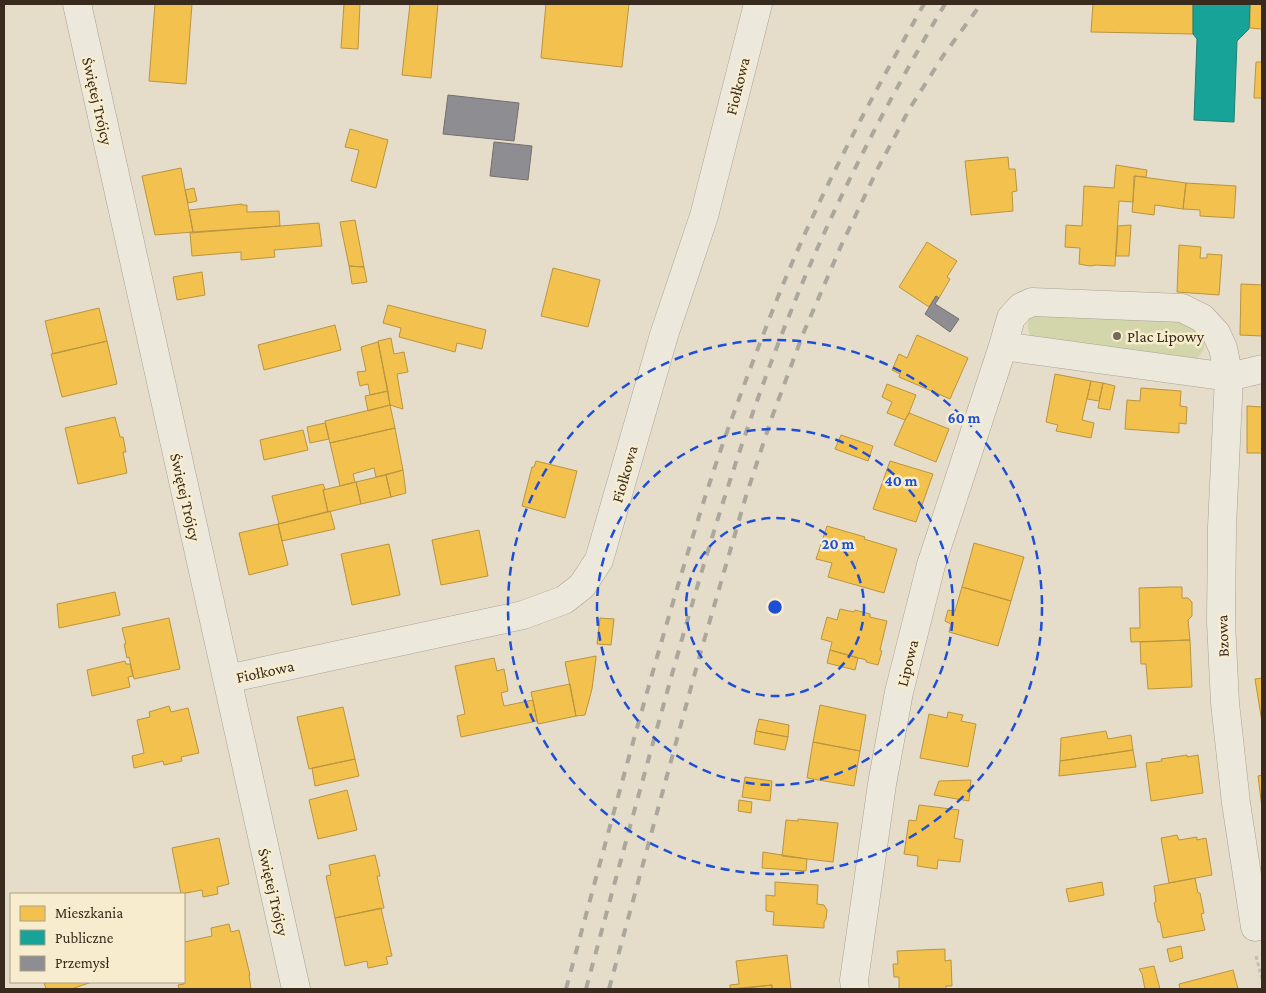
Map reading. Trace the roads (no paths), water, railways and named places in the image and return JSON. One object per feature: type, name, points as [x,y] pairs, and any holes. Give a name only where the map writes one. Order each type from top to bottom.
[{"type":"street","name":"Świętej Trójcy","points":[[77,4],[296,989]]},
{"type":"street","name":"Fiołkowa","points":[[227,679],[523,615],[564,600],[582,586],[599,560],[664,335],[704,216],[758,4]]},
{"type":"street","points":[[1229,377],[1223,348],[1216,333],[1202,318],[1182,308],[1032,302],[1021,307],[1011,318],[1003,346],[1229,377],[1262,369]]},
{"type":"street","name":"Lipowa","points":[[855,989],[854,980],[882,784],[899,692],[931,565],[1003,346]]},
{"type":"street","name":"Bzowa","points":[[1229,377],[1222,527],[1221,622],[1225,704],[1236,803],[1255,927]]},
{"type":"railway","points":[[566,989],[669,615],[707,491],[737,403],[786,276],[822,197],[861,119],[924,4]]},
{"type":"railway","points":[[586,989],[697,587],[724,498],[770,365],[821,239],[840,199],[880,120],[945,4]]},
{"type":"railway","points":[[609,989],[699,658],[746,496],[772,417],[803,334],[841,246],[878,168],[910,108],[943,56],[981,4]]},
{"type":"place","name":"Plac Lipowy","points":[[1117,336]]}]
